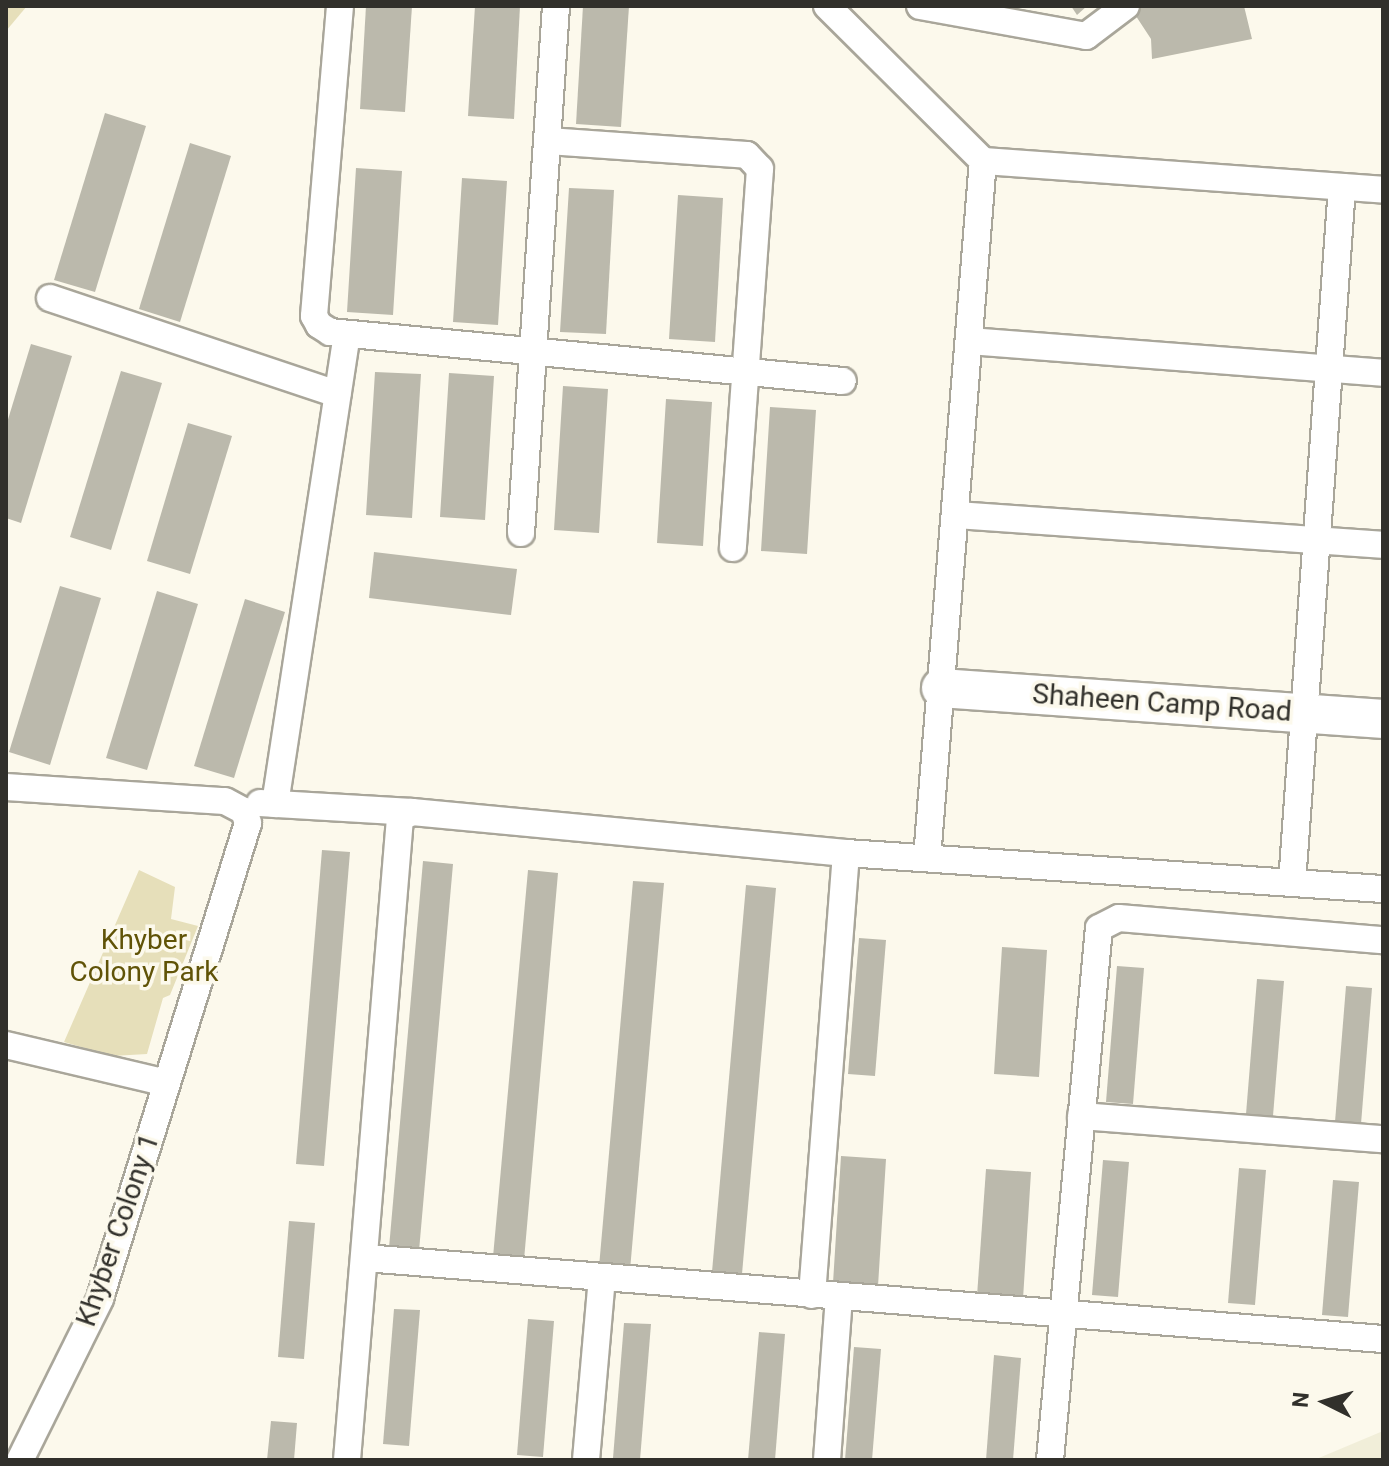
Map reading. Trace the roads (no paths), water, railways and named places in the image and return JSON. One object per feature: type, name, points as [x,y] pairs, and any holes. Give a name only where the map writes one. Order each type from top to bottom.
[{"type":"street","points":[[340,6],[314,316],[330,332],[843,381]]},
{"type":"street","points":[[521,533],[556,6]]},
{"type":"street","points":[[827,6],[983,161],[1383,190]]},
{"type":"street","points":[[920,6],[1086,36],[1126,6]]},
{"type":"street","points":[[548,141],[756,161],[748,372],[733,548]]},
{"type":"street","points":[[927,858],[983,161]]},
{"type":"street","points":[[1292,883],[1342,187]]},
{"type":"street","points":[[50,298],[337,394]]},
{"type":"street","points":[[275,804],[347,334]]},
{"type":"street","points":[[969,341],[1383,373]]},
{"type":"street","points":[[955,515],[1383,545]]},
{"type":"street","name":"Shaheen Camp Road","points":[[941,688],[1383,719]]},
{"type":"street","points":[[6,787],[412,812],[846,853],[1383,889]]},
{"type":"street","name":"Khyber Colony 1","points":[[20,1460],[100,1299],[248,823],[244,811],[225,801]]},
{"type":"street","points":[[347,1460],[396,830],[412,812]]},
{"type":"street","points":[[812,1295],[846,853]]},
{"type":"street","points":[[1050,1460],[1099,928],[1119,918],[1383,940]]},
{"type":"street","points":[[6,1045],[167,1083]]},
{"type":"street","points":[[1081,1116],[1383,1139]]},
{"type":"street","points":[[365,1258],[1062,1316],[1383,1339]]},
{"type":"street","points":[[586,1460],[602,1278]]},
{"type":"street","points":[[827,1460],[839,1297]]},
{"type":"park label","name":"Khyber Colony Park","points":[[144,956]]}]
